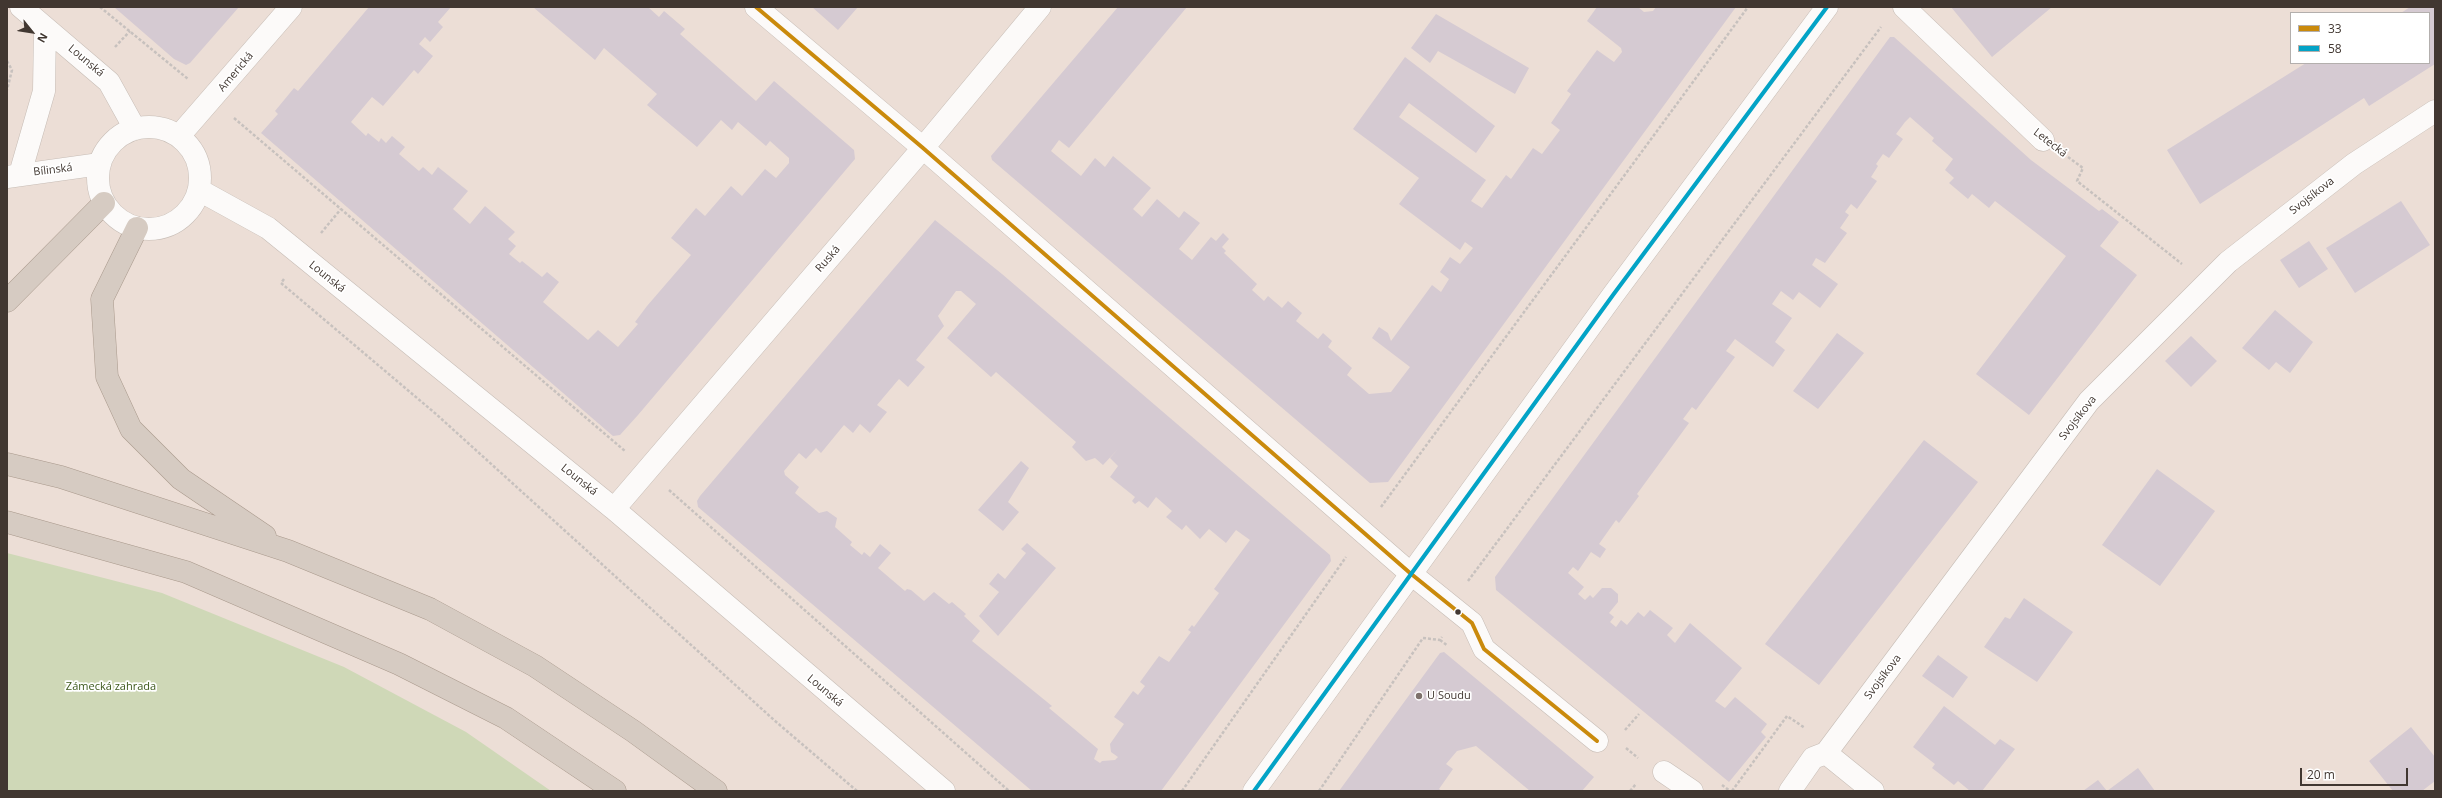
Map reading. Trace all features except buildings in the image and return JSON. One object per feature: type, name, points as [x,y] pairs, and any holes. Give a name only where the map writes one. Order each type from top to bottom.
[{"type":"highway","points":[[7,301],[104,203]]},
{"type":"highway","points":[[137,228],[102,299],[107,377],[131,429],[181,479],[288,551]]},
{"type":"highway","points":[[7,464],[61,477],[288,551],[430,610],[535,666],[634,732],[716,791]]},
{"type":"highway","points":[[7,522],[186,572],[399,664],[499,715],[608,785]]},
{"type":"street","name":"Lounská","points":[[20,7],[109,82],[135,129]]},
{"type":"street","name":"Americká","points":[[179,136],[212,100],[291,7]]},
{"type":"street","points":[[756,7],[923,148],[1410,573],[1472,623],[1484,649],[1597,741]]},
{"type":"street","name":"Ruská","points":[[614,509],[923,148],[1040,7]]},
{"type":"street","points":[[1254,791],[1410,573],[1827,7]]},
{"type":"street","name":"Letecká","points":[[1904,7],[2043,140]]},
{"type":"street","points":[[13,175],[44,91],[45,28]]},
{"type":"street","name":"Svojsíkova","points":[[1790,791],[1812,758],[1826,753],[2089,401],[2228,262],[2354,164],[2435,111]]},
{"type":"street","points":[[154,126],[179,136],[190,146],[197,159],[200,176],[199,190],[190,211],[182,219],[163,228],[144,230],[127,225],[118,219],[104,203],[100,193],[100,164],[110,144],[120,136],[135,129],[154,126]]},
{"type":"street","name":"Bílinská","points":[[13,175],[100,164]]},
{"type":"street","name":"Lounská","points":[[199,190],[268,228],[614,509],[944,791]]},
{"type":"street","points":[[1826,753],[1874,791]]},
{"type":"street","points":[[1664,772],[1692,791]]},
{"type":"path","points":[[100,7],[341,209],[647,470],[1009,791]]},
{"type":"path","points":[[1182,791],[1363,532],[1748,7]]},
{"type":"path","points":[[1319,791],[1423,638],[1440,640],[1474,592],[1465,585],[1882,26]]},
{"type":"path","points":[[7,61],[12,70],[7,90]]},
{"type":"path","name":"Letecká","points":[[2043,140],[2083,168],[2077,181],[2189,269]]},
{"type":"path","points":[[341,209],[281,283],[436,414],[774,720],[857,791]]},
{"type":"path","points":[[1622,745],[1644,763]]},
{"type":"green space","name":"Zámecká zahrada","points":[[7,553],[162,593],[344,667],[466,732],[551,791],[7,791]]},
{"type":"transit line","name":"33","points":[[756,7],[923,148],[1410,573],[1472,623],[1484,649],[1597,741]]},
{"type":"transit line","name":"58","points":[[1254,791],[1613,295],[1827,7]]},
{"type":"place","name":"U Soudu","points":[[1419,696]]}]
